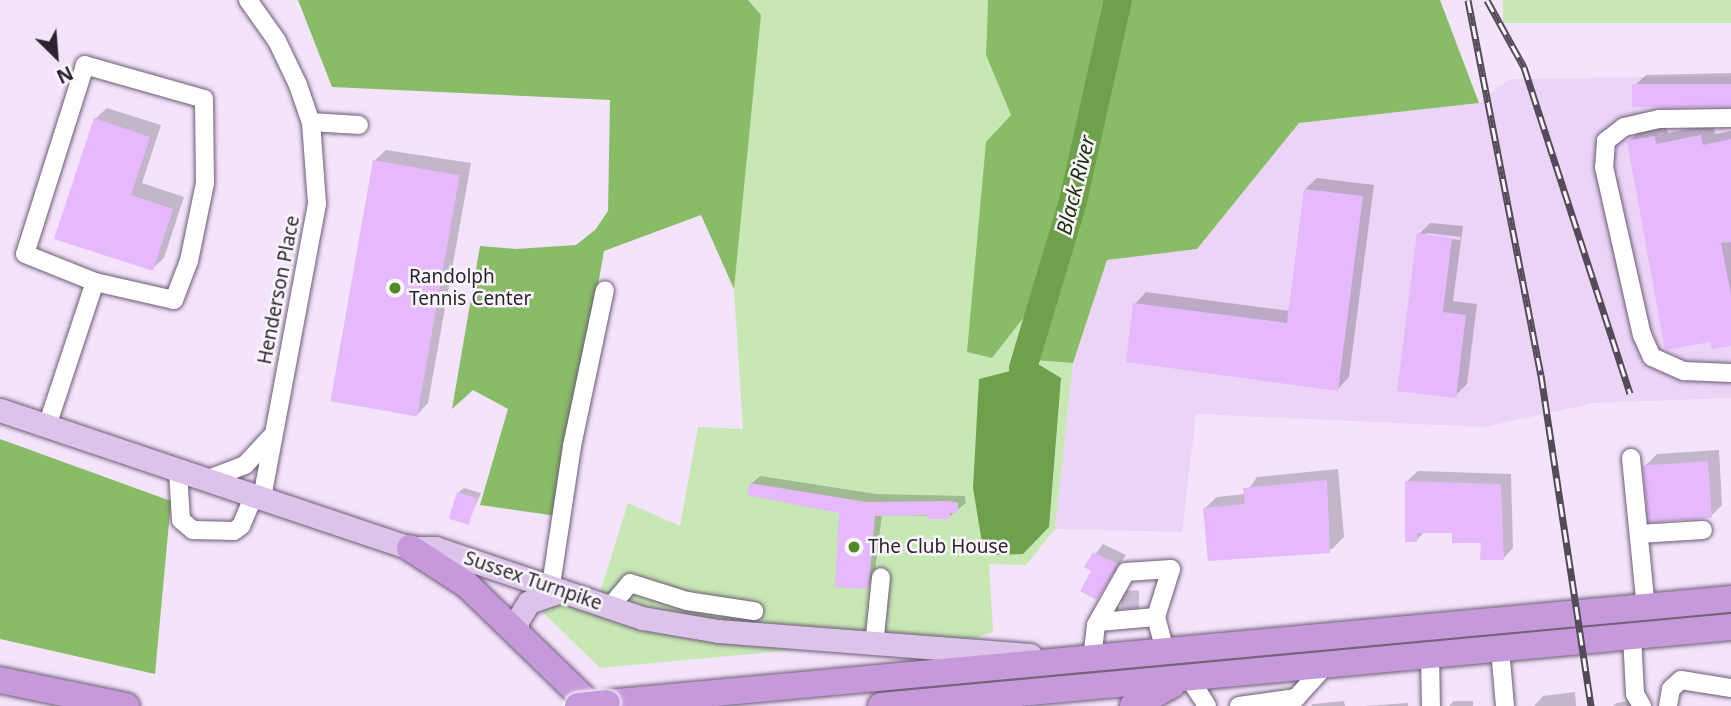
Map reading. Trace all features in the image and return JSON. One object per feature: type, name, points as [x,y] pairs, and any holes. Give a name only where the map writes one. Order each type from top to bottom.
[{"type":"highway","points":[[410,548],[467,585],[599,705]]},
{"type":"highway","points":[[578,706],[1731,599]]},
{"type":"highway","points":[[881,706],[1731,627]]},
{"type":"highway","points":[[1133,706],[1189,678]]},
{"type":"highway","points":[[0,680],[126,706]]},
{"type":"highway","points":[[989,706],[1023,693],[1050,706]]},
{"type":"main road","name":"Sussex Turnpike","points":[[0,410],[410,548],[435,548],[610,607],[683,626],[874,646],[1089,658]]},
{"type":"main road","points":[[517,633],[517,621],[529,602],[555,589]]},
{"type":"street","name":"Henderson Place","points":[[178,471],[181,520],[193,530],[234,531],[241,526],[258,497],[315,227],[311,122],[277,41],[248,0]]},
{"type":"street","points":[[85,65],[204,99],[205,183],[189,261],[174,300],[95,282],[25,254],[85,65]]},
{"type":"street","points":[[1731,118],[1659,119],[1624,127],[1606,141],[1604,167],[1642,335],[1652,357],[1684,371],[1731,373]]},
{"type":"street","points":[[311,122],[359,125]]},
{"type":"street","points":[[47,426],[95,282]]},
{"type":"street","points":[[555,589],[572,446],[605,290]]},
{"type":"street","points":[[206,480],[245,465],[272,436]]},
{"type":"street","points":[[1631,458],[1646,607]]},
{"type":"street","points":[[1639,534],[1703,530]]},
{"type":"street","points":[[1089,658],[1099,622],[1116,600],[1126,572],[1171,569],[1153,598],[1166,651]]},
{"type":"street","points":[[874,646],[881,577]]},
{"type":"street","points":[[610,607],[630,583],[687,601],[754,611]]},
{"type":"street","points":[[1099,622],[1156,617]]},
{"type":"street","points":[[1632,636],[1635,694],[1642,706]]},
{"type":"street","points":[[1500,649],[1504,706]]},
{"type":"street","points":[[1430,656],[1431,706]]},
{"type":"street","points":[[1239,706],[1296,698],[1325,666]]},
{"type":"street","points":[[1189,678],[1207,706]]},
{"type":"street","points":[[1668,706],[1677,681],[1694,680],[1731,688]]},
{"type":"shaded area","points":[[298,0],[748,0],[761,15],[734,289],[701,215],[604,251],[557,516],[480,505],[508,409],[473,390],[452,409],[480,246],[516,249],[576,245],[595,230],[608,211],[610,100],[332,87]]},
{"type":"shaded area","points":[[748,0],[988,0],[986,55],[1011,115],[992,358],[1028,311],[1034,360],[1073,363],[1055,529],[1026,565],[989,564],[993,632],[961,643],[837,646],[600,668],[509,579],[596,605],[628,503],[680,526],[698,427],[743,429],[734,289],[761,15]]},
{"type":"shaded area","points":[[988,0],[1440,0],[1479,103],[1299,123],[1197,249],[1107,260],[1073,363],[1034,360],[1028,312],[992,358],[967,352],[986,142],[1011,115],[986,55]]},
{"type":"shaded area","points":[[1503,0],[1731,0],[1731,23],[1503,23]]},
{"type":"shaded area","points":[[1731,76],[1731,398],[1594,403],[1484,427],[1196,414],[1182,532],[1055,529],[1073,363],[1107,260],[1197,249],[1299,123],[1479,103],[1510,79]]},
{"type":"shaded area","points":[[1038,364],[1061,378],[1049,527],[1023,554],[984,555],[973,488],[979,379]]},
{"type":"shaded area","points":[[0,439],[171,501],[155,674],[0,639]]},
{"type":"building","points":[[1632,84],[1731,84],[1731,107],[1632,107]]},
{"type":"building","points":[[94,118],[150,137],[131,195],[173,209],[153,271],[54,239]]},
{"type":"building","points":[[1701,135],[1703,145],[1731,139],[1731,242],[1721,243],[1731,294],[1731,346],[1712,349],[1710,342],[1665,350],[1627,141],[1655,136],[1656,144]]},
{"type":"building","name":"Randolph Tennis Center","points":[[373,160],[460,175],[417,417],[330,401]]},
{"type":"building","points":[[1304,189],[1363,196],[1338,391],[1126,362],[1133,303],[1287,323]]},
{"type":"building","points":[[1417,233],[1452,238],[1443,312],[1466,315],[1456,398],[1397,391]]},
{"type":"building","points":[[1708,461],[1712,518],[1647,522],[1643,466]]},
{"type":"building","points":[[1327,480],[1330,553],[1208,561],[1203,508],[1245,504],[1243,488]]},
{"type":"building","points":[[1405,481],[1501,484],[1504,560],[1480,560],[1481,543],[1452,543],[1452,533],[1417,533],[1417,542],[1405,542]]},
{"type":"building","points":[[750,483],[867,502],[949,501],[958,503],[958,513],[950,513],[950,519],[927,519],[927,515],[875,516],[869,586],[866,589],[835,587],[839,513],[747,495]]},
{"type":"building","points":[[457,492],[477,498],[469,525],[449,519]]},
{"type":"building","points":[[1093,552],[1118,564],[1097,600],[1080,591],[1091,571],[1084,567]]},
{"type":"waterway","name":"Black River","points":[[1023,368],[1073,201],[1118,0]]},
{"type":"tunnel","points":[[1121,600],[1145,599]]},
{"type":"railway","points":[[1468,0],[1541,375],[1591,706]]},
{"type":"railway","points":[[1487,0],[1524,67],[1630,393]]},
{"type":"place","name":"Randolph Tennis Center","points":[[395,288]]},
{"type":"place","name":"The Club House","points":[[854,547]]}]
